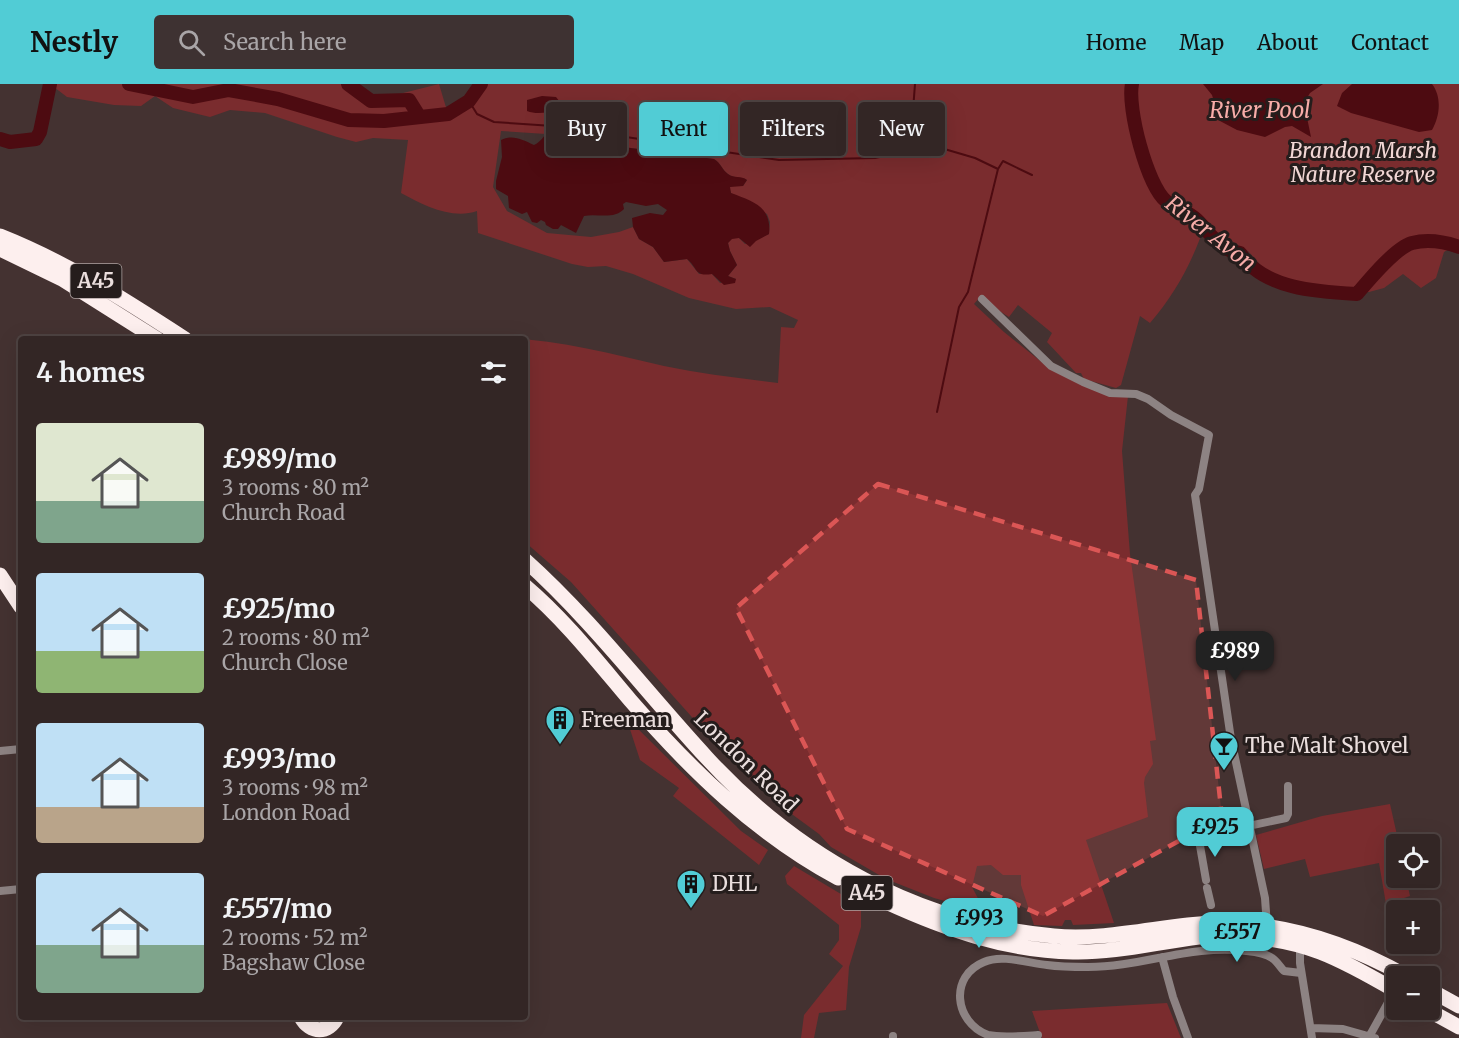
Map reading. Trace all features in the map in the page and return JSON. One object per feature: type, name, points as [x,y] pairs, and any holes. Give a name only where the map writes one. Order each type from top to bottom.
[{"type":"highway","name":"A45","points":[[0,236],[60,262],[95,281],[180,336]]},
{"type":"highway","name":"A45","points":[[0,249],[62,279],[152,336]]},
{"type":"highway","name":"London Road","points":[[528,563],[577,610],[708,760],[742,794],[769,819],[795,838],[860,879],[902,898],[984,925],[1055,936],[1106,936],[1215,923],[1268,926],[1296,931],[1329,941],[1386,967]]},
{"type":"highway","points":[[0,575],[18,602]]},
{"type":"highway","name":"London Road","points":[[528,589],[560,621],[671,745],[729,801],[788,848],[885,902],[947,928],[980,938],[1052,951],[1108,951],[1215,936],[1282,942],[1333,957],[1386,991]]},
{"type":"highway","points":[[1440,996],[1459,1006]]},
{"type":"highway","points":[[1440,1017],[1459,1027]]},
{"type":"highway","points":[[303,1020],[320,1034],[335,1020]]},
{"type":"highway","points":[[337,1020],[338,1038]]},
{"type":"street","points":[[982,299],[1051,366],[1110,393],[1136,394],[1148,399],[1209,435],[1199,489],[1195,495],[1231,739],[1265,898],[1268,926],[1282,942]]},
{"type":"street","points":[[0,751],[18,749]]},
{"type":"street","points":[[1188,840],[1199,840],[1286,818],[1288,786]]},
{"type":"street","points":[[1199,840],[1211,905]]},
{"type":"street","points":[[0,891],[18,889]]},
{"type":"street","points":[[1300,946],[1301,973],[1312,1033],[1343,1029],[1372,1037],[1386,1009]]},
{"type":"street","points":[[1038,1035],[993,1037],[970,1025],[961,1007],[966,976],[978,965],[995,959],[1090,967],[1208,949],[1240,950],[1265,954],[1276,960],[1284,971],[1301,973]]},
{"type":"street","points":[[1162,957],[1188,1038]]},
{"type":"highlighted area","points":[[878,484],[1196,580],[1222,817],[1043,916],[847,829],[736,608]]},
{"type":"green space","name":"Brandon Marsh Nature Reserve","points":[[50,84],[348,84],[371,101],[439,84],[448,114],[469,101],[481,84],[1459,84],[1459,243],[1444,252],[1436,278],[1421,288],[1403,274],[1384,288],[1369,292],[1320,288],[1267,272],[1248,251],[1205,225],[1195,252],[1168,300],[1150,323],[1140,316],[1121,385],[1116,388],[1084,379],[1081,373],[1076,373],[1047,342],[1052,333],[1018,305],[1009,317],[979,298],[974,304],[1004,332],[1049,368],[1128,396],[1122,451],[1130,554],[1156,740],[1150,741],[1153,764],[1144,783],[1148,817],[1086,840],[1114,923],[1073,925],[1071,920],[1065,920],[1062,926],[1034,925],[1021,885],[1021,875],[1003,875],[991,865],[977,866],[972,887],[982,906],[981,911],[934,898],[886,879],[831,847],[819,834],[774,801],[725,754],[571,582],[528,545],[528,339],[585,348],[692,371],[778,383],[781,327],[794,328],[798,320],[770,307],[736,309],[689,298],[633,274],[606,266],[588,267],[572,264],[478,233],[477,211],[458,214],[438,210],[401,193],[408,140],[373,138],[356,142],[265,113],[230,110],[210,117],[173,108],[155,96],[141,106],[114,105],[67,97]],"holes":[[[546,102],[627,102],[627,148],[639,149],[639,102],[728,102],[728,156],[691,156],[714,159],[730,176],[747,180],[743,186],[729,187],[731,193],[767,214],[770,222],[769,234],[745,244],[739,238],[732,238],[728,243],[737,265],[728,276],[736,279],[720,283],[712,274],[699,274],[687,259],[664,262],[653,247],[639,239],[633,227],[591,237],[547,233],[507,211],[493,187],[501,131],[546,134]]]},
{"type":"green space","points":[[626,717],[741,831],[768,850],[759,865],[673,796],[679,788],[640,760]]},
{"type":"green space","points":[[1390,804],[1397,834],[1386,834],[1386,888],[1408,888],[1410,896],[1398,900],[1386,900],[1386,904],[1379,863],[1310,877],[1305,859],[1264,869],[1256,835],[1322,816]]},
{"type":"green space","points":[[794,866],[861,906],[861,927],[849,967],[846,1010],[819,1013],[814,1038],[801,1038],[804,1015],[843,966],[829,954],[839,940],[839,925],[787,884],[785,876]]},
{"type":"green space","points":[[1167,1003],[1181,1038],[1042,1038],[1032,1011]]},
{"type":"water","name":"River Pool","points":[[1203,84],[1323,84],[1310,93],[1304,103],[1311,137],[1292,126],[1265,137],[1237,130],[1220,121],[1212,95]]},
{"type":"water","points":[[1352,84],[1432,84],[1439,107],[1432,130],[1419,132],[1351,113],[1337,106],[1342,93]]},
{"type":"water","points":[[542,96],[556,97],[560,102],[546,102],[546,112],[535,113],[527,111],[527,100]]},
{"type":"water","points":[[546,135],[546,156],[627,156],[627,148],[639,149],[639,156],[691,156],[714,159],[730,175],[747,180],[743,186],[730,187],[731,193],[753,202],[764,211],[769,225],[769,234],[750,247],[739,238],[732,239],[728,243],[737,265],[728,276],[736,279],[735,283],[724,285],[712,274],[699,273],[687,259],[664,262],[653,247],[639,239],[633,227],[632,218],[650,213],[663,215],[667,210],[658,204],[646,206],[626,202],[623,204],[624,209],[615,214],[584,216],[576,233],[561,225],[558,229],[553,229],[541,220],[537,223],[532,222],[527,212],[522,214],[509,208],[508,196],[496,189],[496,181],[502,157],[501,140],[514,138],[534,145]]},
{"type":"waterway","name":"River Avon","points":[[0,139],[10,142],[36,139],[40,132],[50,84]]},
{"type":"waterway","name":"River Avon","points":[[129,84],[193,97],[229,90],[278,99],[349,120],[384,121],[448,114],[469,101],[481,84]]},
{"type":"waterway","name":"River Avon","points":[[348,84],[371,101],[409,100],[419,116]]},
{"type":"waterway","points":[[914,102],[915,84]]},
{"type":"waterway","name":"River Avon","points":[[1132,84],[1131,95],[1140,146],[1159,192],[1170,204],[1194,217],[1226,249],[1240,253],[1262,274],[1309,290],[1357,294],[1383,265],[1405,246],[1430,241],[1459,247]]},
{"type":"waterway","points":[[469,101],[477,114],[494,122],[553,126],[779,160],[875,158],[917,149],[941,148],[975,158],[998,169],[1003,161],[1032,175]]},
{"type":"waterway","points":[[937,412],[959,307],[968,292],[998,169]]},
{"type":"place","name":"Freeman","points":[[560,746]]},
{"type":"place","name":"The Malt Shovel","points":[[1224,772]]},
{"type":"place","name":"DHL","points":[[691,910]]}]
